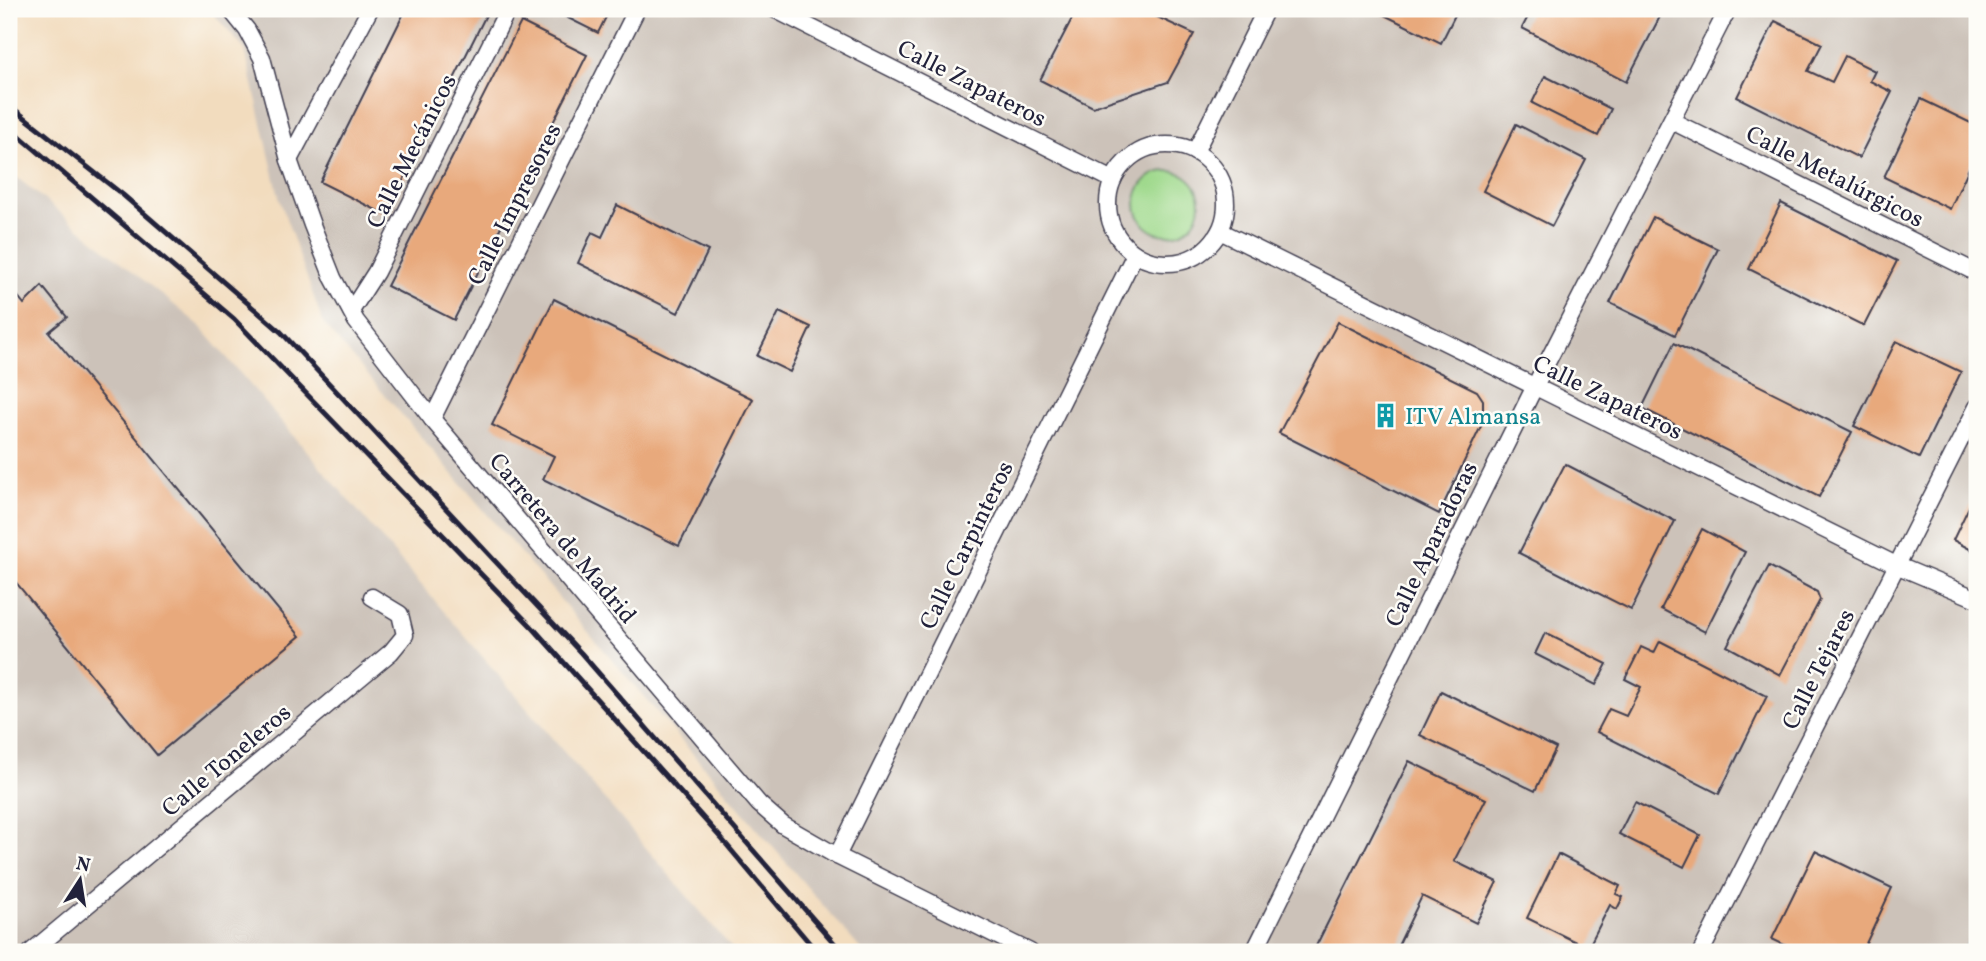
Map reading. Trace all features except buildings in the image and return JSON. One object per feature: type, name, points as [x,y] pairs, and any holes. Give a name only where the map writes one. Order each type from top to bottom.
[{"type":"street","name":"Carretera de Madrid","points":[[230,9],[247,30],[262,58],[289,160],[328,267],[351,312],[432,419],[759,804],[783,825],[837,856],[1030,952]]},
{"type":"street","points":[[289,160],[370,9]]},
{"type":"street","name":"Calle Mecánicos","points":[[351,312],[376,272],[508,9]]},
{"type":"street","name":"Calle Impresores","points":[[432,419],[637,9]]},
{"type":"street","name":"Calle Zapateros","points":[[774,9],[1113,180]]},
{"type":"street","points":[[1195,152],[1266,9]]},
{"type":"street","name":"Calle Aparadoras","points":[[1254,952],[1535,386],[1728,9]]},
{"type":"street","name":"Calle Metalúrgicos","points":[[1672,121],[1977,273]]},
{"type":"street","points":[[1159,145],[1179,145],[1195,152],[1212,164],[1222,179],[1227,197],[1226,214],[1220,231],[1208,247],[1192,258],[1173,263],[1153,261],[1135,254],[1122,243],[1108,213],[1113,180],[1124,163],[1140,151],[1159,145]]},
{"type":"street","name":"Calle Zapateros","points":[[1220,231],[1896,565],[1977,599]]},
{"type":"street","name":"Calle Carpinteros","points":[[837,856],[1135,254]]},
{"type":"street","name":"Calle Tejares","points":[[1701,952],[1977,407]]},
{"type":"street","name":"Calle Toneleros","points":[[31,952],[391,652],[405,635],[400,614],[372,597]]},
{"type":"shaded area","points":[[209,9],[1977,9],[1977,952],[863,952],[323,323],[280,201],[245,50]]},
{"type":"shaded area","points":[[9,171],[199,325],[735,952],[9,952]]},
{"type":"green space","points":[[1168,171],[1186,177],[1194,185],[1200,203],[1194,221],[1186,229],[1168,235],[1150,229],[1142,221],[1136,203],[1142,185],[1150,177]]},
{"type":"waterway","points":[[1966,952],[1977,930]]},
{"type":"railway","points":[[9,105],[123,195],[281,332],[581,653],[842,952]]},
{"type":"railway","points":[[9,127],[234,319],[534,629],[721,838],[817,952]]},
{"type":"place","name":"ITV Almansa","points":[[1385,416]]}]
